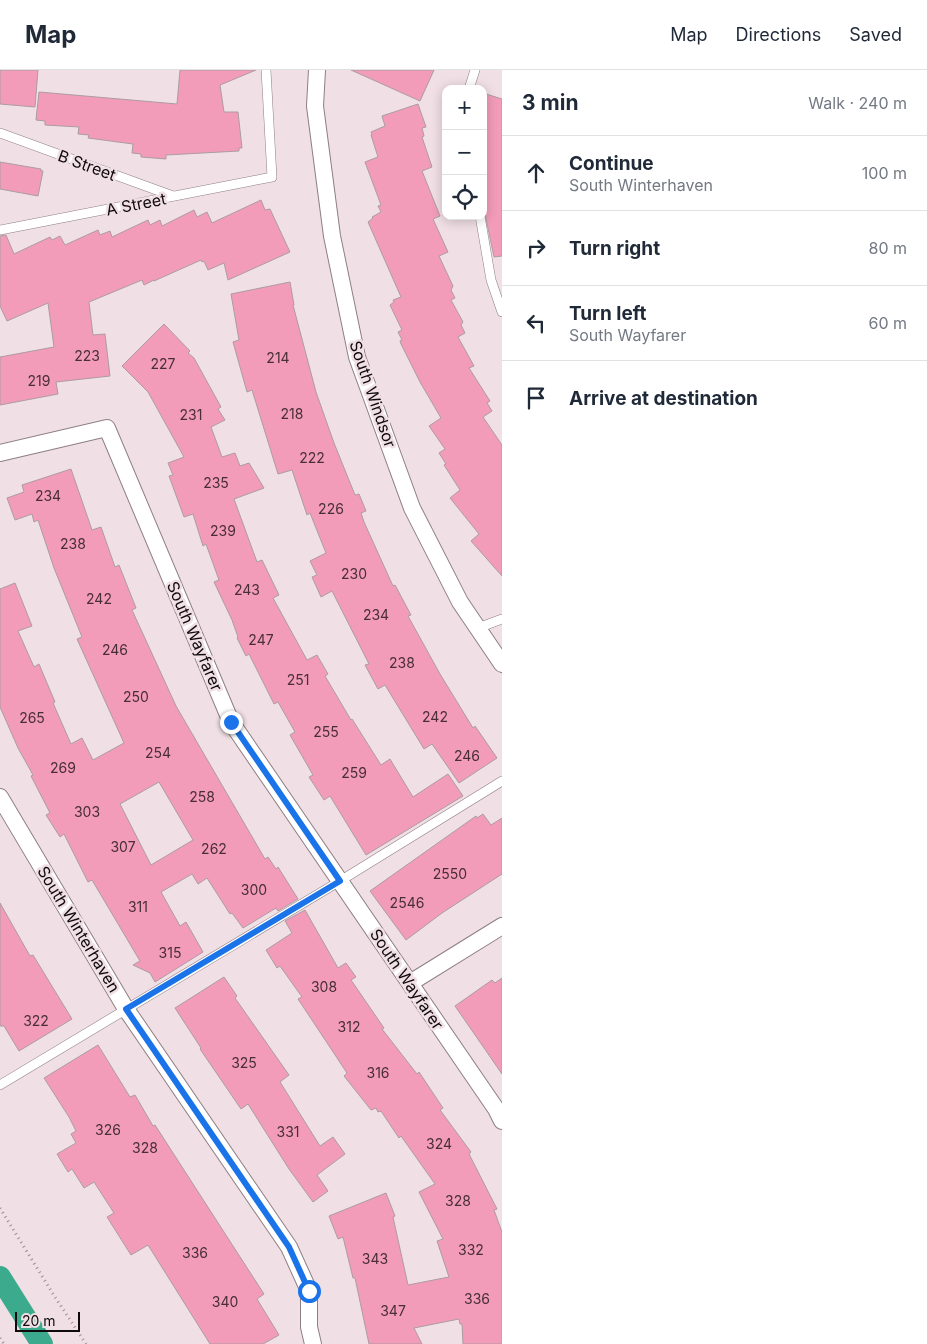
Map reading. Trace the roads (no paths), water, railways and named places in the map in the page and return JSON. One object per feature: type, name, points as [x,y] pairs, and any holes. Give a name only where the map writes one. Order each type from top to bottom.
[{"type":"street","name":"South Windsor","points":[[317,70],[316,106],[332,236],[357,356],[412,508],[460,602],[502,664]]},
{"type":"street","name":"South Wayfarer","points":[[0,453],[107,428],[231,722],[502,1120]]},
{"type":"street","name":"South Winterhaven","points":[[0,797],[126,1009],[289,1247],[309,1291],[309,1327],[313,1344]]},
{"type":"street","points":[[410,983],[502,926]]},
{"type":"lane","name":"A Street","points":[[0,230],[272,177],[266,70]]},
{"type":"lane","points":[[470,85],[475,70]]},
{"type":"lane","name":"B Street","points":[[0,133],[174,196]]},
{"type":"lane","points":[[481,220],[491,280],[502,312]]},
{"type":"lane","points":[[478,628],[502,619]]},
{"type":"lane","points":[[0,1085],[340,881],[502,781]]},
{"type":"waterway","points":[[0,1277],[42,1344]]}]
